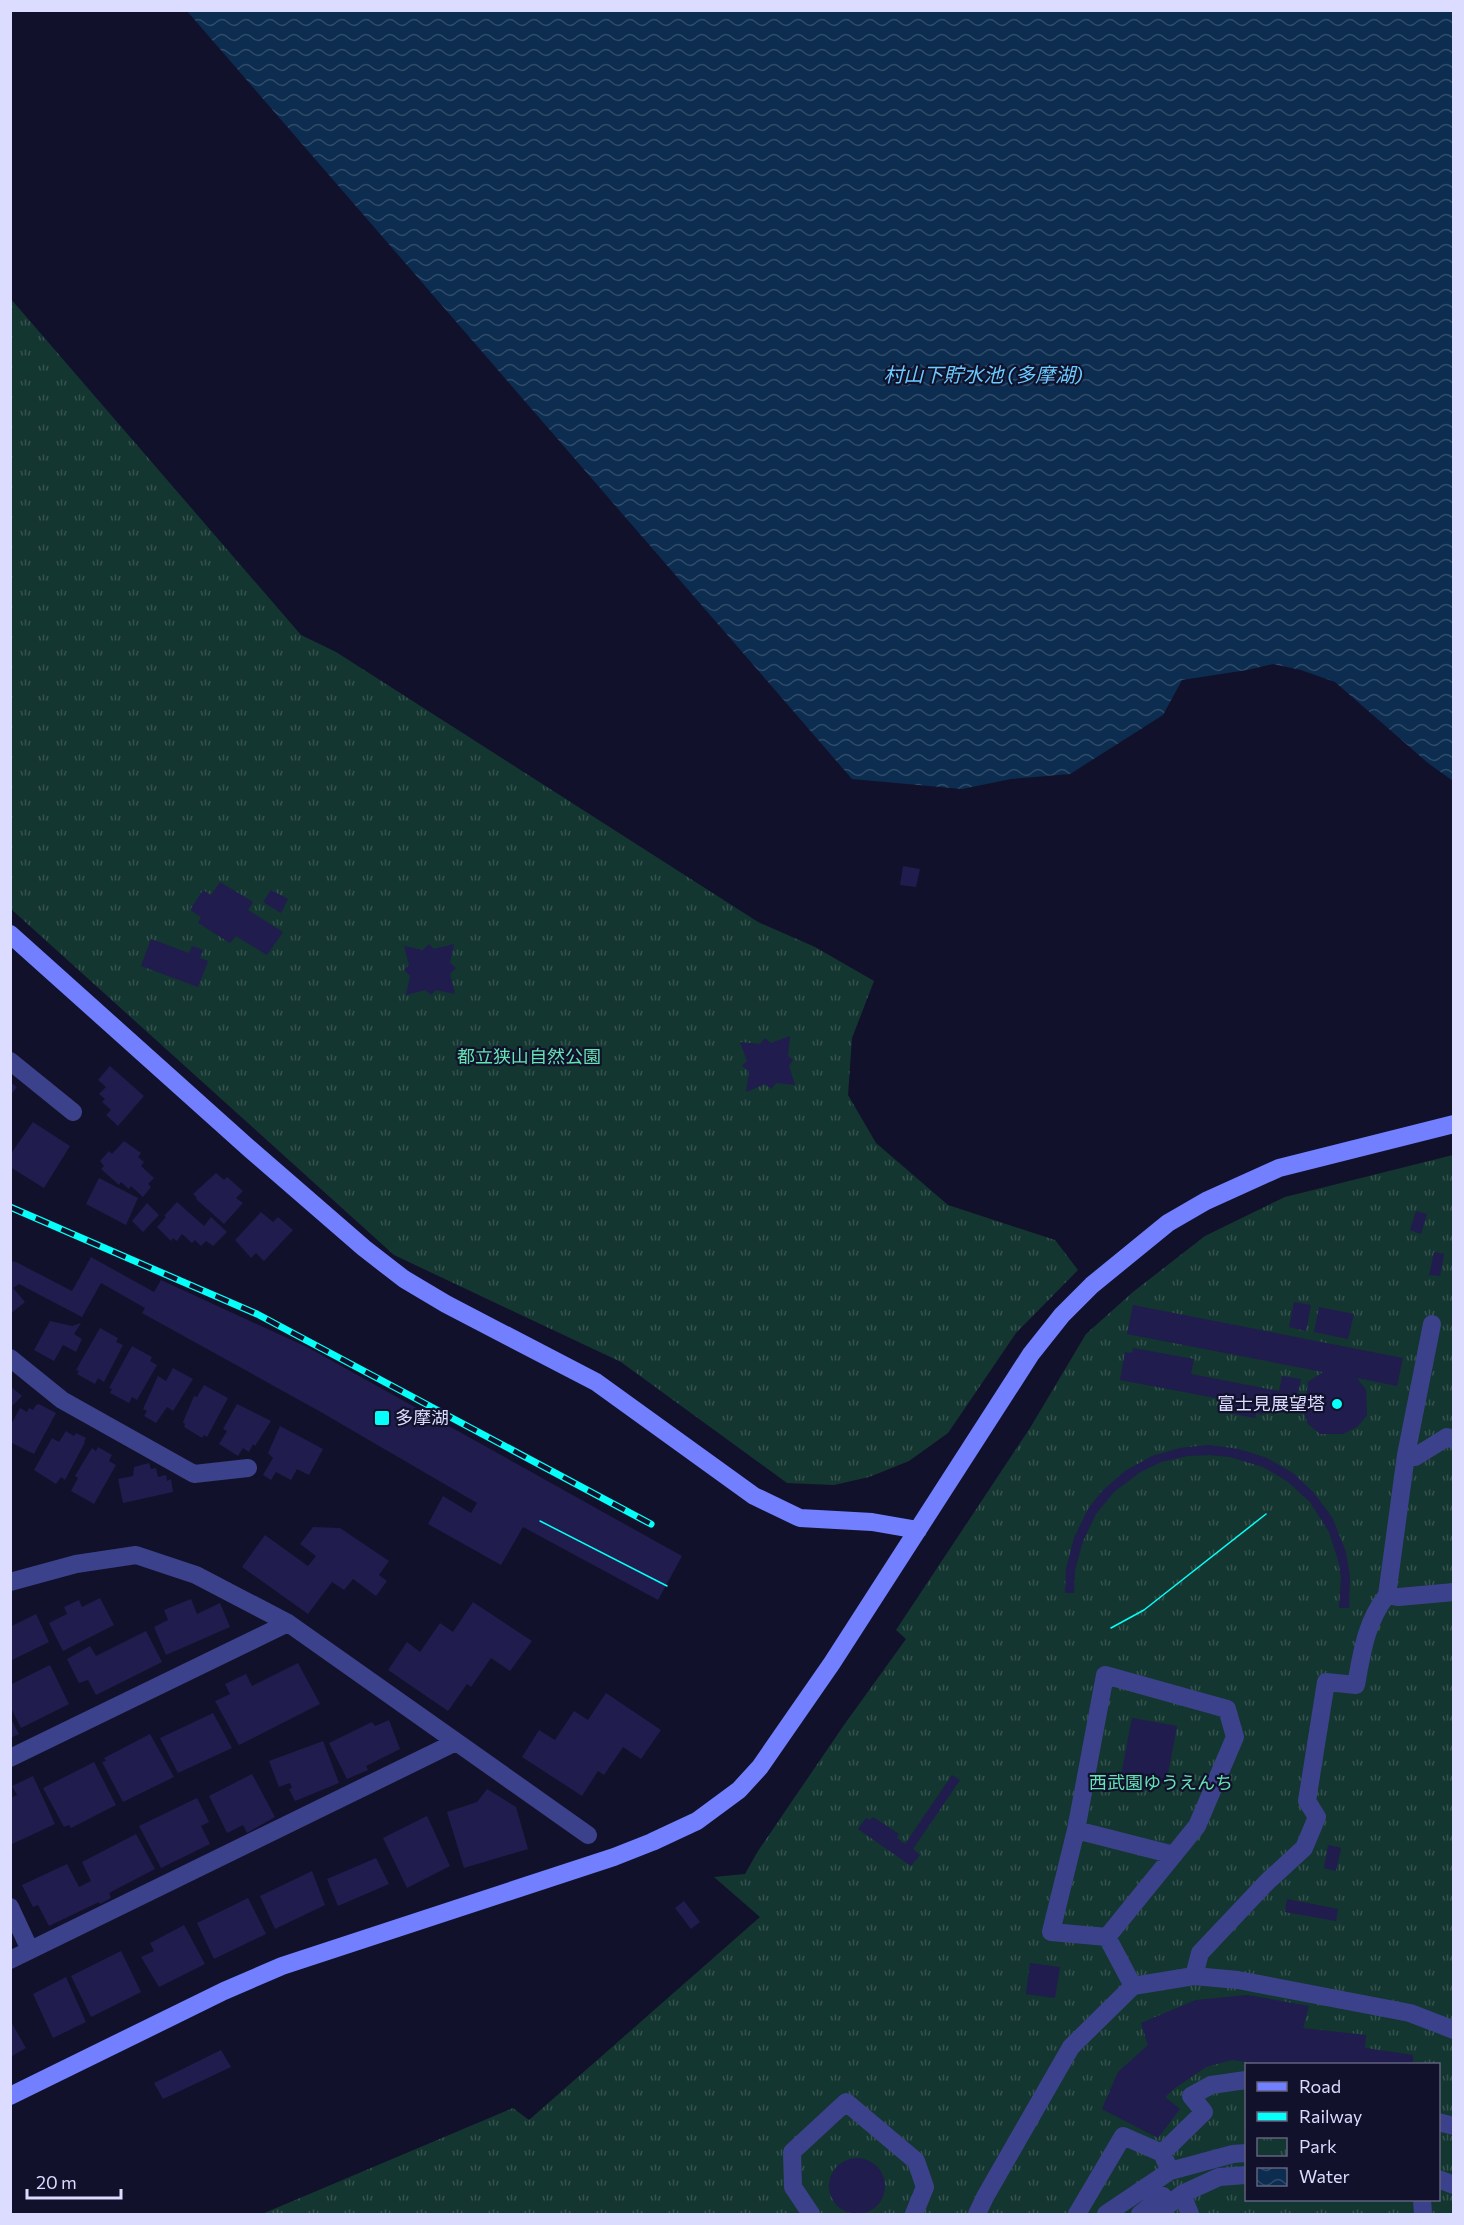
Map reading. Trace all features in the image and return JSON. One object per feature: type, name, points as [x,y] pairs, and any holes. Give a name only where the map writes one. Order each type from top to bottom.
[{"type":"street","points":[[10,934],[251,1150],[364,1248],[404,1279],[446,1304],[596,1383],[754,1496],[779,1510],[800,1518],[872,1522],[918,1530]]},
{"type":"street","points":[[10,1061],[74,1112]]},
{"type":"street","points":[[10,2096],[224,1991],[282,1966],[614,1857],[697,1821],[740,1790],[760,1767],[832,1663],[1032,1354],[1062,1315],[1092,1286],[1168,1223],[1206,1201],[1273,1170],[1454,1124]]},
{"type":"street","points":[[1194,1976],[1200,1953],[1268,1881],[1304,1848],[1317,1817],[1307,1801],[1326,1682],[1356,1685],[1367,1630],[1386,1595],[1406,1455],[1432,1324]]},
{"type":"street","points":[[10,1358],[62,1400],[194,1474],[248,1468]]},
{"type":"street","points":[[1406,1455],[1414,1457],[1447,1437],[1454,1440]]},
{"type":"street","points":[[10,1582],[75,1564],[136,1555],[196,1575],[288,1623],[588,1835]]},
{"type":"street","points":[[1386,1595],[1399,1597],[1454,1592]]},
{"type":"street","points":[[10,1758],[288,1623]]},
{"type":"street","points":[[1106,1674],[1227,1709],[1235,1737],[1197,1826],[1107,1937],[1051,1932],[1076,1830],[1106,1674]]},
{"type":"street","points":[[10,1960],[456,1742]]},
{"type":"street","points":[[1076,1830],[1174,1855]]},
{"type":"street","points":[[10,1907],[30,1950]]},
{"type":"street","points":[[1107,1937],[1133,1986]]},
{"type":"street","points":[[977,2214],[1071,2048],[1133,1986],[1194,1976],[1238,1980],[1410,2013],[1454,2030]]},
{"type":"street","points":[[1162,2153],[1204,2112],[1191,2096],[1211,2085],[1245,2080]]},
{"type":"street","points":[[811,2214],[793,2187],[792,2152],[846,2102],[916,2161],[925,2187],[914,2214]]},
{"type":"street","points":[[1077,2214],[1123,2136],[1162,2153]]},
{"type":"street","points":[[1124,2214],[1163,2185],[1162,2153]]},
{"type":"street","points":[[1106,2214],[1164,2174],[1233,2154],[1245,2153]]},
{"type":"street","points":[[1157,2214],[1178,2198],[1219,2177],[1245,2175]]},
{"type":"street","points":[[1140,2214],[1168,2192],[1178,2198],[1190,2214]]},
{"type":"green space","name":"都立狭山自然公園","points":[[10,298],[301,635],[336,652],[758,922],[815,947],[874,981],[852,1038],[848,1095],[876,1143],[948,1205],[1055,1240],[1078,1270],[1016,1333],[948,1433],[909,1461],[869,1477],[834,1485],[787,1483],[621,1362],[394,1255],[11,909]]},
{"type":"green space","name":"西武園ゆうえんち","points":[[1453,1155],[1453,2214],[262,2214],[513,2108],[529,2120],[760,1917],[714,1877],[745,1874],[758,1851],[844,1725],[906,1639],[896,1630],[1030,1428],[1086,1334],[1133,1292],[1205,1236],[1285,1197]]},
{"type":"water","name":"村山下貯水池 (多摩湖)","points":[[187,11],[1453,11],[1453,781],[1428,763],[1335,682],[1301,670],[1273,664],[1182,680],[1163,715],[1070,774],[1011,779],[962,789],[852,779]]},
{"type":"building","points":[[903,866],[920,869],[916,887],[900,885]]},
{"type":"building","points":[[220,882],[253,902],[248,910],[283,932],[267,955],[236,936],[230,943],[198,923],[201,917],[190,910],[203,890],[211,895]]},
{"type":"building","points":[[271,890],[288,899],[281,913],[263,902]]},
{"type":"building","points":[[151,939],[189,953],[192,946],[203,950],[200,958],[208,961],[198,987],[141,966]]},
{"type":"building","points":[[429,944],[434,949],[454,944],[450,963],[456,968],[450,974],[455,994],[436,990],[431,995],[425,990],[406,995],[410,976],[404,970],[409,965],[404,946],[423,950]]},
{"type":"building","points":[[790,1036],[788,1056],[793,1060],[789,1066],[795,1085],[776,1083],[771,1089],[765,1084],[746,1092],[749,1071],[742,1066],[747,1061],[740,1042],[760,1044],[765,1038],[771,1043]]},
{"type":"building","points":[[110,1066],[144,1096],[118,1126],[106,1115],[111,1110],[102,1102],[105,1099],[99,1094],[106,1087],[98,1080]]},
{"type":"building","points":[[10,1082],[17,1087],[10,1096]]},
{"type":"building","points":[[33,1122],[70,1146],[44,1188],[10,1167],[10,1155]]},
{"type":"building","points":[[124,1141],[141,1153],[138,1157],[144,1162],[141,1166],[154,1178],[148,1184],[151,1187],[143,1197],[131,1186],[129,1189],[121,1182],[119,1185],[101,1169],[104,1166],[100,1161],[109,1151],[112,1154]]},
{"type":"building","points":[[216,1173],[224,1180],[227,1177],[243,1191],[236,1198],[243,1203],[224,1224],[193,1194]]},
{"type":"building","points":[[99,1178],[138,1198],[126,1225],[86,1204]]},
{"type":"building","points":[[177,1202],[204,1226],[211,1217],[227,1232],[213,1246],[206,1241],[201,1246],[195,1240],[192,1243],[182,1234],[177,1241],[173,1238],[171,1241],[157,1227]]},
{"type":"building","points":[[147,1203],[159,1215],[143,1232],[132,1221]]},
{"type":"building","points":[[1416,1211],[1427,1214],[1421,1234],[1410,1230]]},
{"type":"building","points":[[261,1212],[273,1222],[278,1217],[293,1230],[264,1261],[256,1253],[251,1258],[235,1240]]},
{"type":"building","points":[[1434,1252],[1444,1254],[1440,1276],[1429,1275]]},
{"type":"building","points":[[91,1257],[154,1292],[161,1280],[309,1348],[682,1556],[658,1600],[523,1527],[501,1565],[428,1524],[443,1496],[471,1513],[477,1503],[319,1411],[142,1313],[145,1308],[101,1283],[82,1317],[19,1284],[13,1288],[25,1302],[10,1314],[10,1261],[72,1291]]},
{"type":"building","points":[[1294,1302],[1311,1305],[1306,1331],[1289,1327]]},
{"type":"building","points":[[1133,1305],[1403,1358],[1397,1386],[1357,1378],[1366,1390],[1367,1415],[1357,1427],[1343,1434],[1320,1434],[1308,1424],[1304,1413],[1308,1382],[1323,1372],[1127,1334]]},
{"type":"building","points":[[1319,1307],[1354,1314],[1348,1339],[1314,1332]]},
{"type":"building","points":[[50,1321],[72,1326],[81,1323],[74,1334],[82,1339],[76,1352],[63,1345],[54,1361],[34,1350]]},
{"type":"building","points":[[100,1328],[118,1338],[116,1342],[123,1345],[104,1382],[98,1378],[95,1384],[77,1374],[79,1371],[76,1370]]},
{"type":"building","points":[[132,1346],[152,1357],[150,1361],[157,1365],[137,1400],[132,1397],[129,1403],[110,1393],[112,1389],[109,1388]]},
{"type":"building","points":[[1133,1348],[1194,1359],[1191,1374],[1279,1391],[1282,1376],[1301,1379],[1294,1413],[1263,1407],[1262,1415],[1256,1413],[1255,1418],[1219,1411],[1221,1399],[1120,1380],[1125,1352],[1132,1353]]},
{"type":"building","points":[[173,1368],[193,1379],[173,1411],[167,1407],[156,1423],[144,1416],[147,1411],[143,1409],[158,1376],[166,1381]]},
{"type":"building","points":[[204,1385],[228,1398],[207,1437],[204,1435],[202,1438],[184,1427],[183,1422],[194,1396],[197,1397]]},
{"type":"building","points":[[10,1386],[22,1396],[10,1408]]},
{"type":"building","points":[[39,1404],[56,1413],[34,1454],[10,1442],[10,1426],[20,1408],[27,1412],[29,1408],[33,1410]]},
{"type":"building","points":[[237,1404],[271,1421],[255,1446],[253,1444],[249,1452],[243,1448],[238,1456],[219,1444],[227,1431],[223,1429]]},
{"type":"building","points":[[280,1426],[323,1449],[309,1475],[297,1469],[291,1480],[276,1472],[271,1480],[263,1475],[273,1458],[268,1453]]},
{"type":"building","points":[[66,1431],[74,1436],[76,1433],[86,1438],[65,1480],[61,1477],[56,1484],[34,1470],[52,1438],[59,1442]]},
{"type":"building","points":[[1209,1445],[1239,1449],[1267,1458],[1293,1473],[1313,1492],[1332,1517],[1346,1552],[1350,1577],[1349,1608],[1339,1608],[1341,1577],[1338,1560],[1329,1532],[1310,1502],[1287,1481],[1263,1467],[1230,1457],[1209,1455],[1188,1456],[1161,1462],[1139,1473],[1114,1492],[1096,1514],[1083,1541],[1075,1570],[1074,1593],[1065,1593],[1066,1569],[1074,1538],[1088,1509],[1102,1491],[1125,1471],[1152,1456],[1180,1448]]},
{"type":"building","points":[[98,1447],[112,1455],[109,1461],[116,1465],[94,1504],[71,1491],[78,1478],[75,1476],[84,1461],[92,1448],[96,1451]]},
{"type":"building","points":[[149,1463],[151,1469],[156,1468],[158,1477],[166,1475],[167,1481],[171,1479],[173,1492],[123,1503],[118,1479],[133,1476],[134,1467]]},
{"type":"building","points":[[313,1527],[340,1528],[389,1561],[379,1575],[387,1581],[376,1596],[353,1579],[344,1590],[332,1582],[308,1614],[242,1567],[265,1535],[308,1566],[316,1556],[300,1544]]},
{"type":"building","points":[[100,1598],[114,1625],[63,1651],[49,1623],[67,1614],[64,1607],[79,1600],[82,1607]]},
{"type":"building","points":[[191,1599],[197,1614],[220,1603],[230,1627],[166,1655],[154,1627],[168,1620],[164,1610]]},
{"type":"building","points":[[473,1602],[532,1641],[510,1671],[491,1658],[471,1687],[467,1684],[448,1711],[388,1670],[407,1642],[420,1652],[440,1623],[453,1632]]},
{"type":"building","points":[[36,1614],[49,1642],[10,1661],[10,1627]]},
{"type":"building","points":[[146,1631],[162,1662],[96,1695],[88,1680],[79,1683],[67,1659],[90,1646],[96,1656]]},
{"type":"building","points":[[298,1663],[320,1704],[239,1745],[215,1701],[230,1694],[225,1684],[246,1674],[252,1686]]},
{"type":"building","points":[[50,1665],[69,1704],[21,1728],[10,1706],[10,1685]]},
{"type":"building","points":[[606,1693],[661,1730],[641,1759],[623,1747],[604,1775],[598,1771],[582,1796],[522,1757],[539,1730],[555,1740],[574,1711],[588,1720]]},
{"type":"building","points":[[213,1713],[232,1748],[178,1773],[160,1738]]},
{"type":"building","points":[[10,1717],[19,1734],[10,1738]]},
{"type":"building","points":[[1132,1718],[1177,1726],[1166,1784],[1121,1776]]},
{"type":"building","points":[[389,1720],[400,1749],[366,1766],[368,1770],[347,1779],[329,1743],[372,1722],[375,1726]]},
{"type":"building","points":[[150,1734],[174,1777],[123,1802],[102,1762],[106,1761],[104,1758]]},
{"type":"building","points":[[323,1741],[339,1783],[295,1801],[289,1789],[292,1788],[290,1783],[279,1787],[269,1761]]},
{"type":"building","points":[[94,1762],[116,1805],[71,1828],[69,1825],[64,1827],[43,1788]]},
{"type":"building","points":[[252,1774],[275,1817],[247,1833],[243,1825],[227,1833],[209,1796]]},
{"type":"building","points":[[952,1775],[960,1780],[913,1849],[920,1855],[911,1866],[858,1829],[866,1818],[870,1820],[873,1817],[899,1834],[897,1838],[905,1844]]},
{"type":"building","points":[[33,1776],[55,1824],[10,1845],[10,1798],[17,1795],[12,1786]]},
{"type":"building","points":[[487,1789],[516,1807],[528,1849],[464,1868],[447,1812],[477,1802]]},
{"type":"building","points":[[197,1798],[209,1822],[201,1826],[210,1844],[161,1868],[139,1826]]},
{"type":"building","points":[[427,1816],[450,1866],[407,1888],[383,1838]]},
{"type":"building","points":[[136,1834],[155,1869],[109,1893],[111,1898],[100,1904],[99,1902],[49,1926],[38,1905],[33,1907],[22,1885],[67,1864],[79,1887],[91,1881],[82,1862]]},
{"type":"building","points":[[1328,1845],[1341,1848],[1336,1871],[1324,1868]]},
{"type":"building","points":[[376,1858],[389,1884],[338,1906],[327,1879]]},
{"type":"building","points":[[312,1871],[325,1905],[275,1929],[260,1896]]},
{"type":"building","points":[[248,1898],[266,1934],[214,1959],[197,1923]]},
{"type":"building","points":[[1287,1899],[1338,1909],[1336,1921],[1285,1912]]},
{"type":"building","points":[[684,1901],[700,1922],[691,1929],[675,1908]]},
{"type":"building","points":[[184,1925],[205,1964],[159,1987],[141,1957],[154,1951],[150,1943]]},
{"type":"building","points":[[121,1951],[141,1992],[91,2017],[71,1976]]},
{"type":"building","points":[[1030,1963],[1060,1967],[1055,1998],[1026,1994]]},
{"type":"building","points":[[66,1977],[86,2022],[53,2038],[33,1994]]},
{"type":"building","points":[[1248,1995],[1309,2006],[1303,2028],[1366,2035],[1365,2048],[1413,2055],[1413,2063],[1254,2063],[1232,2060],[1206,2067],[1165,2097],[1180,2109],[1158,2138],[1102,2109],[1118,2072],[1148,2045],[1141,2023],[1196,2000]]},
{"type":"building","points":[[10,2020],[26,2048],[10,2057]]},
{"type":"building","points":[[221,2050],[231,2067],[163,2099],[154,2083]]},
{"type":"building","points":[[857,2158],[868,2160],[877,2166],[883,2175],[885,2186],[883,2197],[877,2206],[868,2212],[857,2214],[846,2212],[837,2206],[831,2197],[829,2186],[831,2175],[837,2166],[846,2160]]},
{"type":"tram line","points":[[1111,1628],[1144,1610],[1266,1514]]},
{"type":"tram line","points":[[540,1521],[667,1586]]},
{"type":"railway","points":[[10,1207],[257,1314],[651,1524]]},
{"type":"place","name":"富士見展望塔","points":[[1337,1404]]},
{"type":"place","name":"多摩湖","points":[[382,1418]]}]
